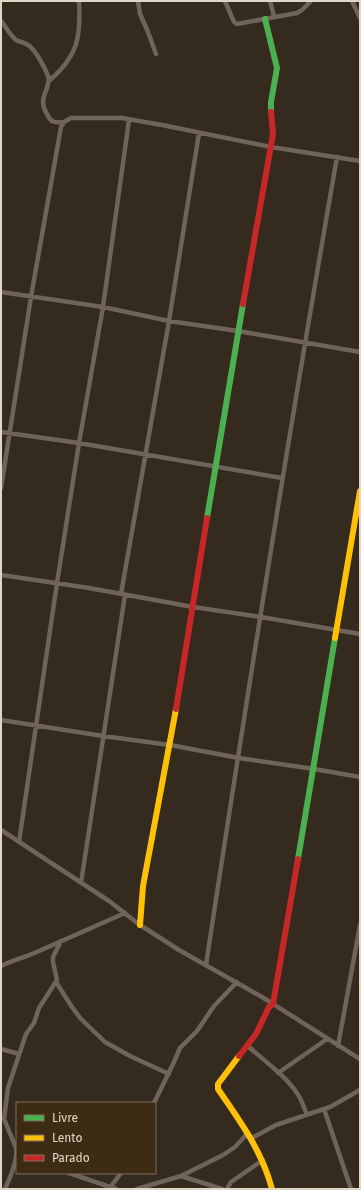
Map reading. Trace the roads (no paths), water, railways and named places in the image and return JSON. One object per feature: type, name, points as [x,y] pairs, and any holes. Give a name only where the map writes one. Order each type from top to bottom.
[{"type":"street","points":[[49,81],[66,66],[72,56],[79,35],[79,1]]},
{"type":"street","points":[[138,1],[140,14],[156,54]]},
{"type":"street","points":[[225,1],[234,22],[237,24],[297,12],[302,10],[311,1]]},
{"type":"street","points":[[270,1],[274,16]]},
{"type":"street","points":[[352,1],[360,18]]},
{"type":"street","points":[[140,925],[143,886],[170,745],[238,331],[273,134],[271,102],[277,68],[264,19]]},
{"type":"street","points":[[1,21],[17,41],[27,44],[32,48],[48,76],[49,81],[43,102],[48,118],[52,122],[64,122]]},
{"type":"street","points":[[1,488],[31,297],[60,127],[64,122],[71,118],[122,118],[271,147],[360,161]]},
{"type":"street","points":[[19,842],[57,583],[79,443],[103,307],[130,120]]},
{"type":"street","points":[[81,883],[144,455],[169,321],[199,133]]},
{"type":"street","points":[[206,965],[304,342],[337,157]]},
{"type":"street","points":[[1,292],[103,307],[169,321],[360,352]]},
{"type":"street","points":[[1,432],[79,443],[282,478]]},
{"type":"street","points":[[272,1189],[269,1175],[263,1160],[250,1136],[218,1089],[218,1084],[248,1046],[256,1034],[269,1007],[273,1004],[360,492]]},
{"type":"street","points":[[1,575],[57,583],[193,608],[261,617],[360,634]]},
{"type":"street","points":[[1,720],[170,745],[239,758],[360,777]]},
{"type":"street","points":[[1,830],[179,950],[237,982],[360,1059]]},
{"type":"street","points":[[1,966],[30,955],[125,913]]},
{"type":"street","points":[[338,1046],[360,925]]},
{"type":"street","points":[[5,1189],[15,1168],[16,1158],[16,1148],[6,1125],[3,1113],[8,1088],[26,1034],[34,1023],[39,1008],[58,978],[53,957],[61,941]]},
{"type":"street","points":[[56,982],[72,1008],[81,1019],[105,1042],[130,1056],[169,1074]]},
{"type":"street","points":[[155,1102],[180,1048],[197,1030],[214,1006],[237,982]]},
{"type":"street","points":[[278,1073],[327,1039]]},
{"type":"street","points":[[248,1046],[278,1073],[295,1092],[301,1100],[307,1115]]},
{"type":"street","points":[[1,1049],[19,1054]]},
{"type":"street","points":[[137,1189],[181,1176],[223,1155],[250,1136],[276,1125],[324,1109],[360,1090]]},
{"type":"street","points":[[324,1109],[352,1189]]},
{"type":"street","points":[[227,1189],[231,1182],[263,1160]]},
{"type":"street","points":[[72,1174],[109,1188],[116,1189]]},
{"type":"street","points":[[109,1188],[120,1174]]},
{"type":"street","points":[[181,1176],[222,1189]]}]
